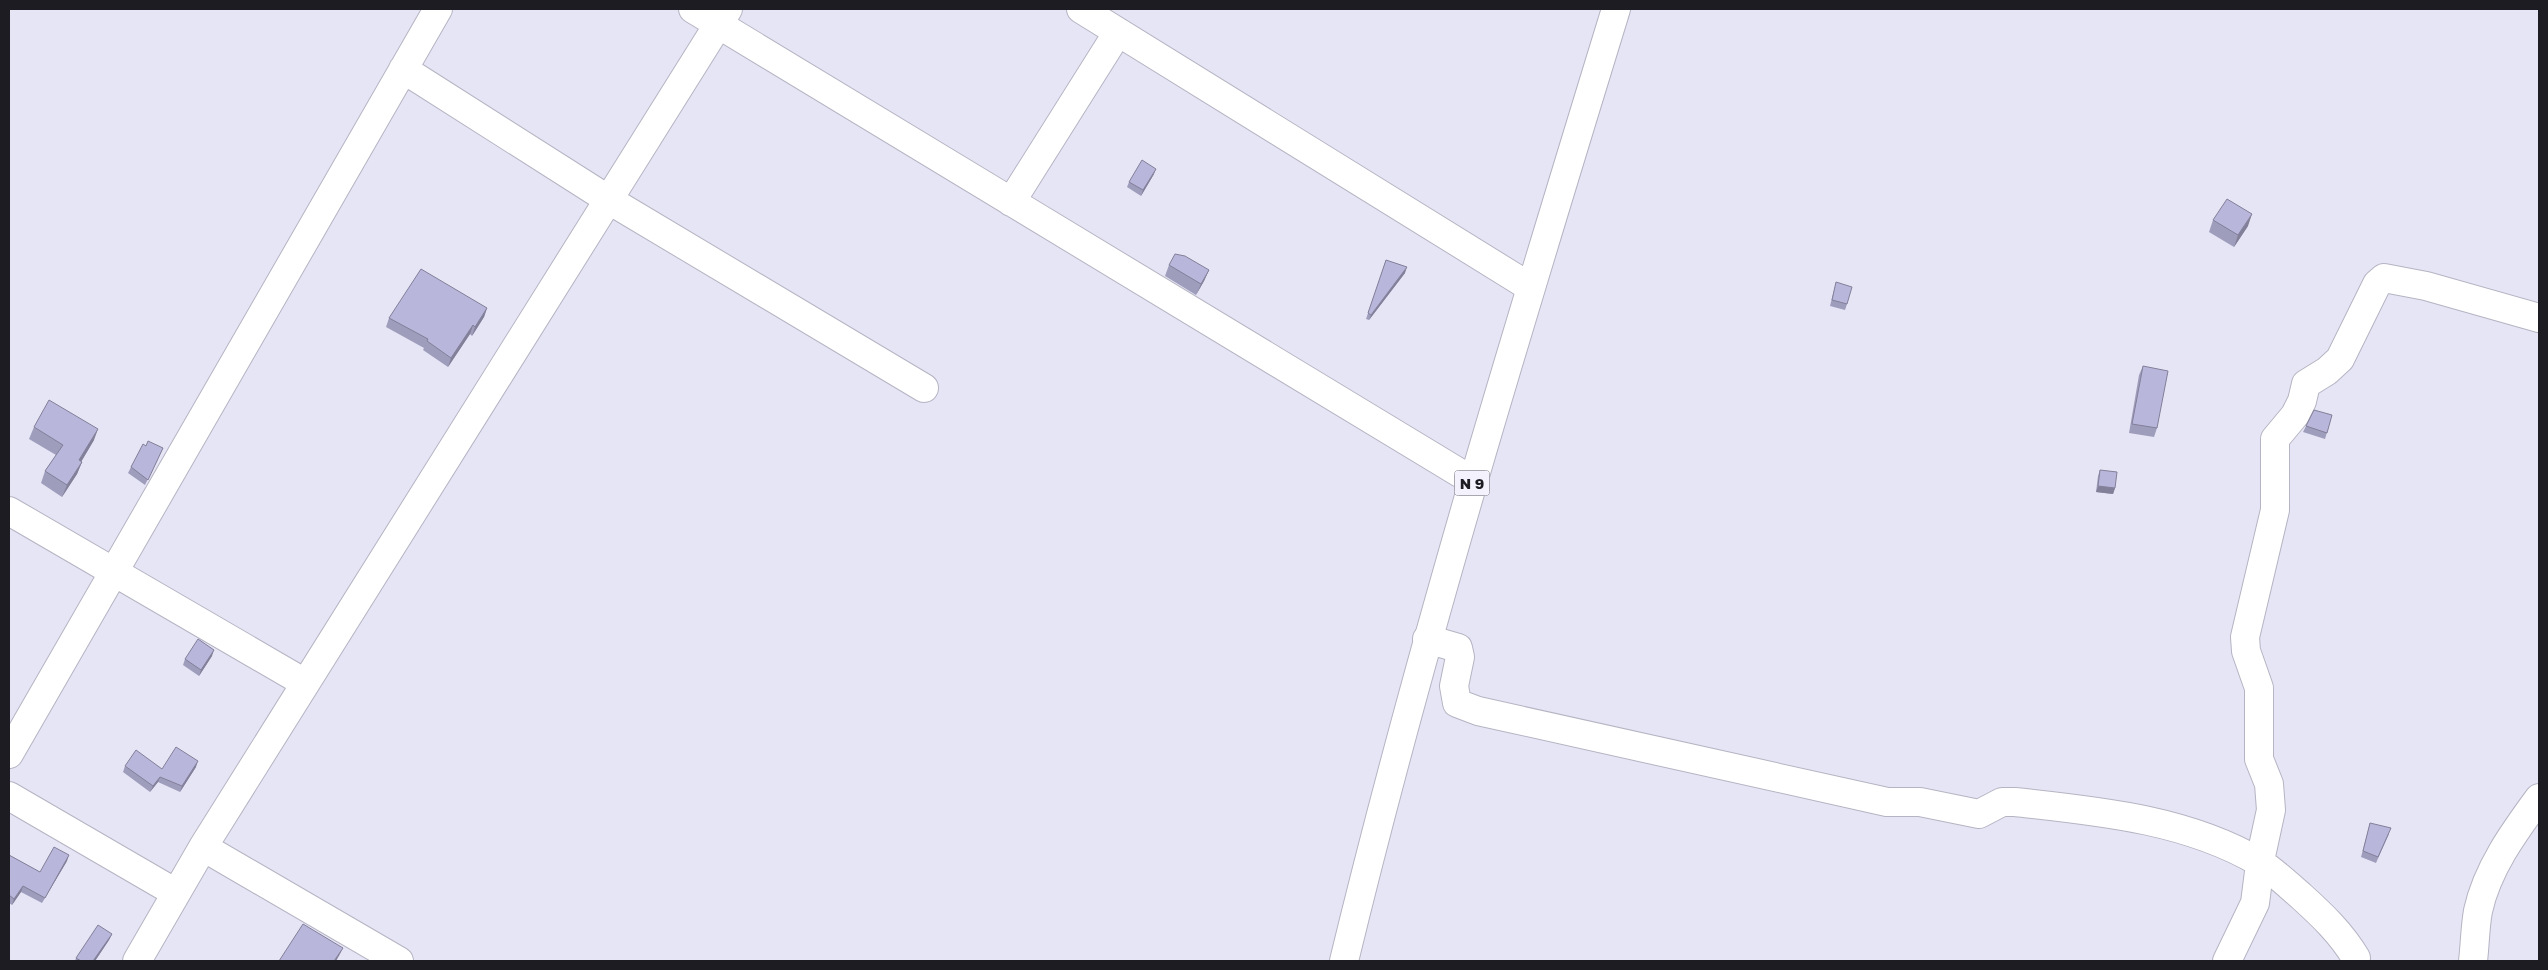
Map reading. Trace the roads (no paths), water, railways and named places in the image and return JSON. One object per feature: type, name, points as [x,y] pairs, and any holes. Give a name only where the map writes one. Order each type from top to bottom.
[{"type":"street","points":[[9,754],[438,9]]},
{"type":"street","points":[[693,9],[723,17],[1011,202],[1472,480]]},
{"type":"street","points":[[1080,9],[1530,287]]},
{"type":"street","name":"N 9","points":[[1344,961],[1381,808],[1472,480],[1616,9]]},
{"type":"street","points":[[137,961],[203,846],[723,17]]},
{"type":"street","points":[[1011,202],[1118,32]]},
{"type":"street","points":[[403,69],[609,200],[924,388]]},
{"type":"street","points":[[2227,961],[2255,903],[2260,863],[2271,810],[2270,784],[2259,758],[2259,688],[2246,651],[2245,637],[2275,510],[2275,439],[2295,415],[2302,401],[2306,384],[2327,371],[2340,359],[2377,284],[2384,278],[2426,286],[2539,318]]},
{"type":"street","points":[[9,511],[305,683]]},
{"type":"street","points":[[1427,639],[1458,648],[1460,657],[1454,686],[1457,703],[1478,711],[1887,802],[1920,802],[1979,814],[2002,802],[2014,802],[2154,822],[2201,835],[2260,863],[2318,911],[2342,936],[2359,960]]},
{"type":"street","points":[[9,796],[176,893]]},
{"type":"street","points":[[2473,961],[2478,910],[2497,862],[2518,827],[2539,798]]},
{"type":"street","points":[[203,846],[399,961]]}]
